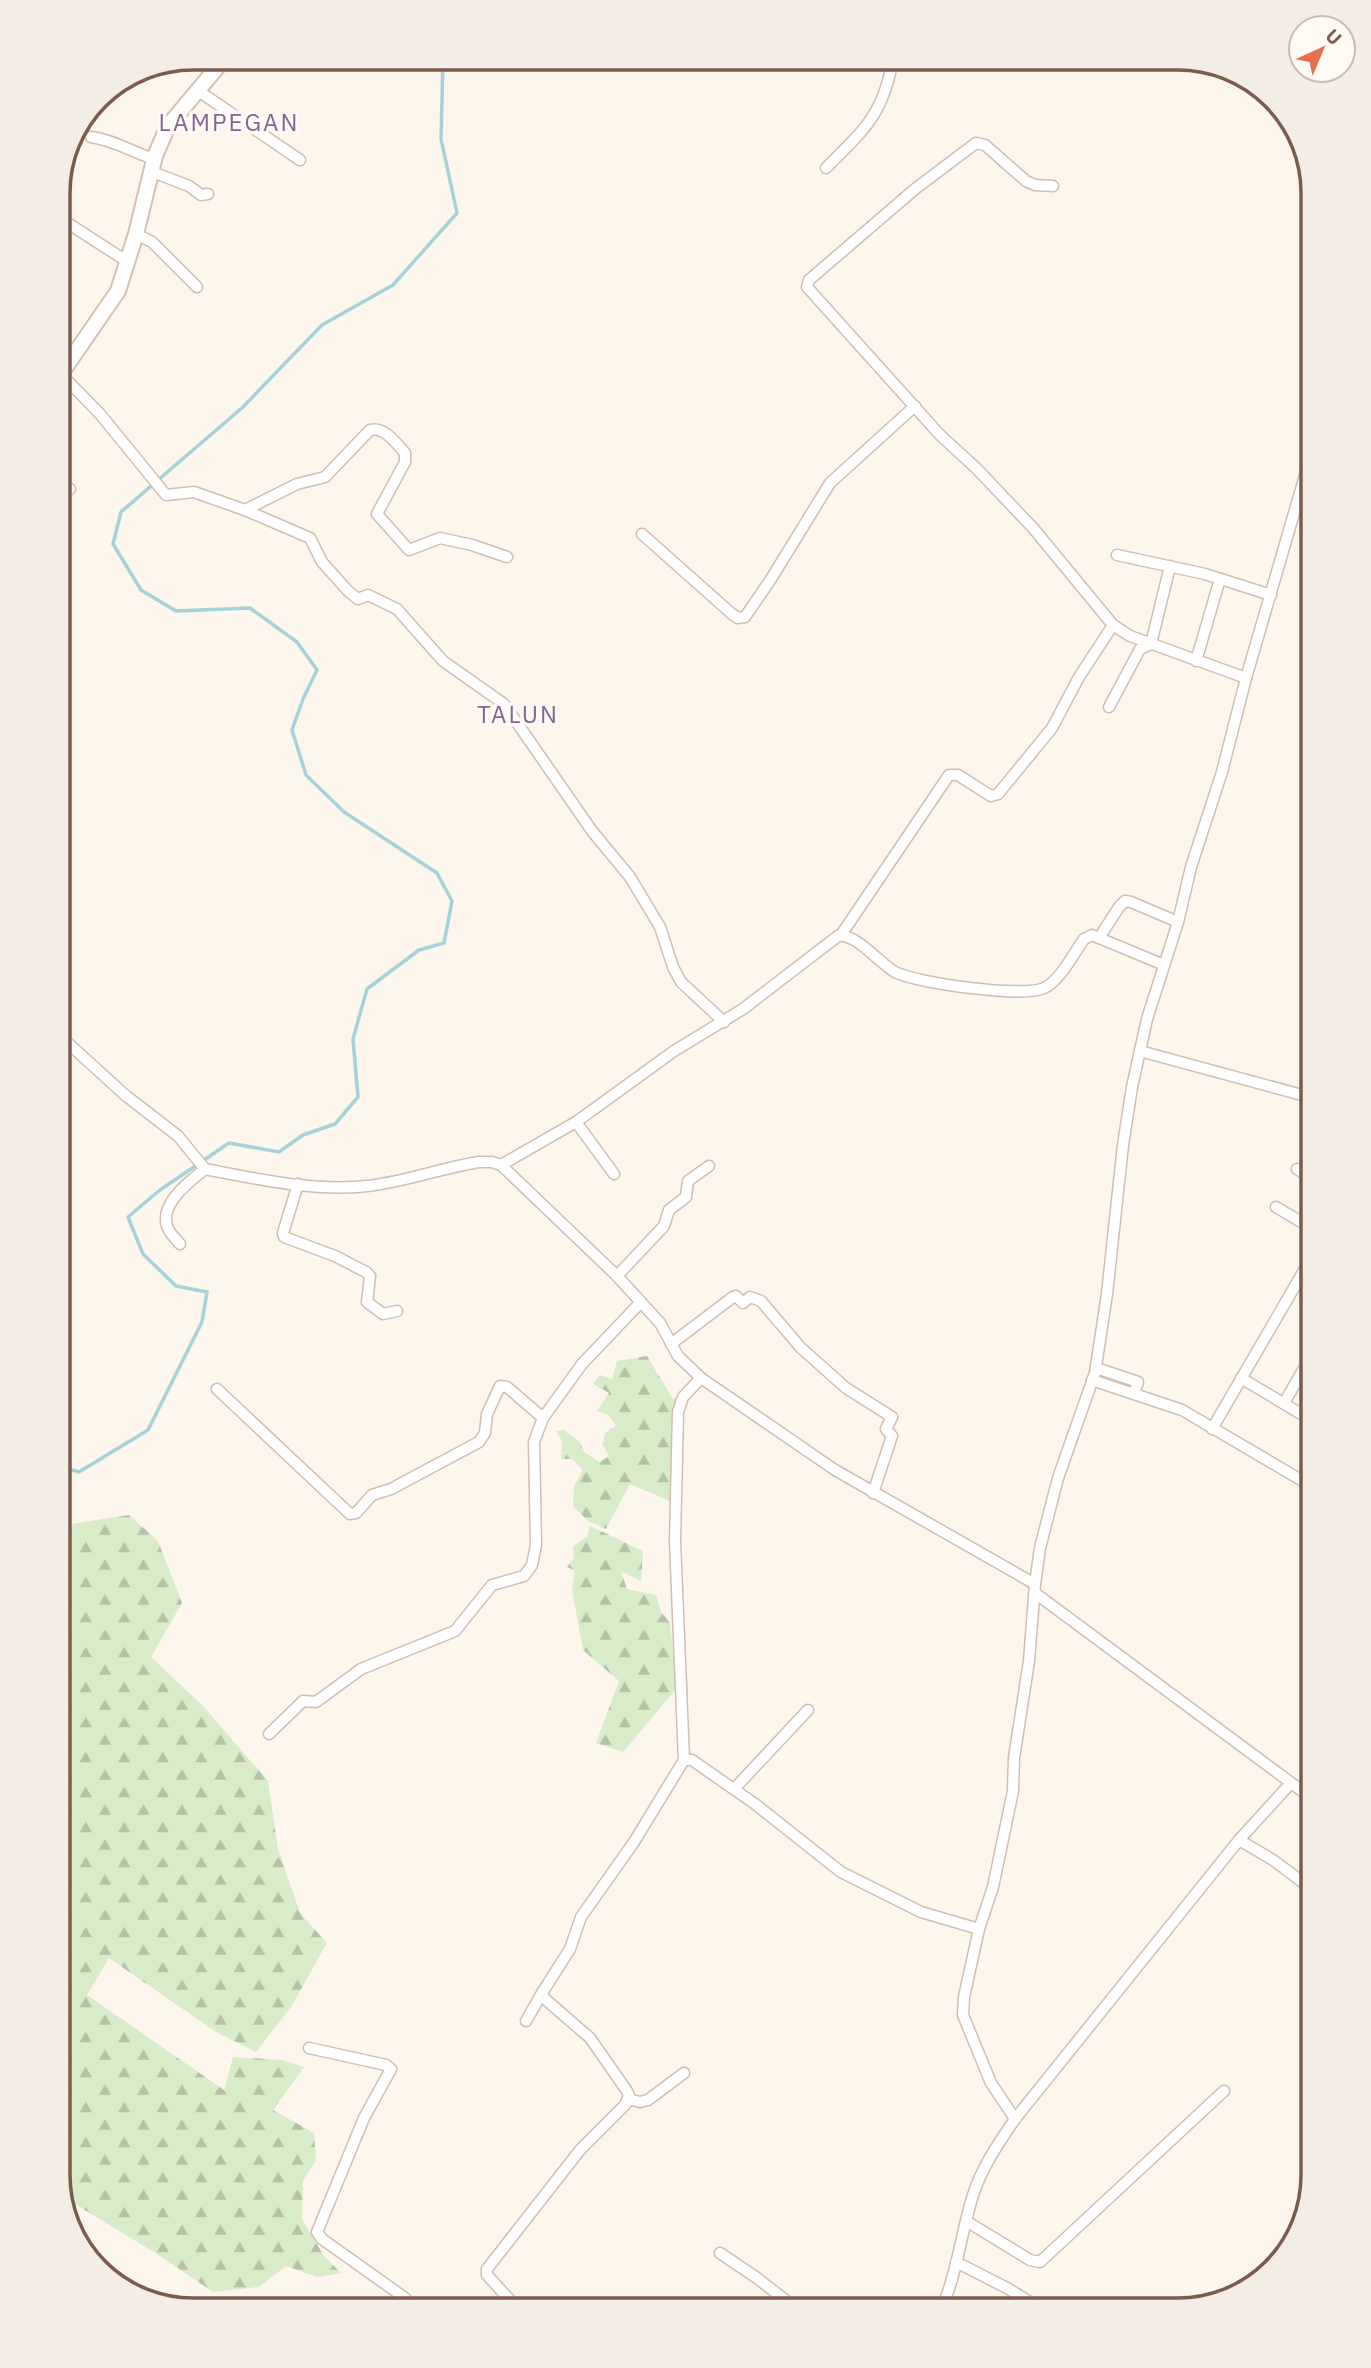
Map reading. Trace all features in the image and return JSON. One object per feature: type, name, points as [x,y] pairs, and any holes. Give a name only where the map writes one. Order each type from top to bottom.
[{"type":"main road","points":[[70,360],[113,299],[128,262],[152,165],[168,126],[214,70]]},
{"type":"street","points":[[826,168],[872,118],[885,96],[890,70]]},
{"type":"street","points":[[197,90],[300,160]]},
{"type":"street","points":[[91,137],[114,141],[201,195],[208,194]]},
{"type":"street","points":[[1053,186],[1031,184],[985,145],[976,143],[915,189],[808,281],[807,287],[940,435],[977,469],[1033,528],[1113,625],[1130,636],[1246,678]]},
{"type":"street","points":[[70,225],[128,262]]},
{"type":"street","points":[[136,234],[155,244],[197,287]]},
{"type":"street","points":[[70,386],[100,414],[166,495],[194,492],[306,535],[314,542],[323,562],[348,592],[358,599],[366,595],[397,610],[443,661],[501,701],[592,831],[630,877],[660,927],[673,967],[681,982],[724,1022]]},
{"type":"street","points":[[642,534],[732,614],[738,618],[745,617],[830,483],[915,406]]},
{"type":"street","points":[[245,510],[297,484],[325,477],[370,430],[376,428],[382,430],[406,456],[377,513],[409,550],[440,538],[508,557]]},
{"type":"street","points":[[1014,2119],[991,2083],[962,2015],[979,1929],[999,1861],[1013,1791],[1014,1758],[1029,1661],[1035,1589],[1051,1502],[1096,1368],[1123,1145],[1140,1051],[1301,490]]},
{"type":"street","points":[[1117,555],[1170,566],[1271,595]]},
{"type":"street","points":[[1151,644],[1170,566]]},
{"type":"street","points":[[1196,661],[1220,579]]},
{"type":"street","points":[[501,1165],[576,1122],[674,1051],[724,1022],[841,935],[949,775],[958,775],[991,796],[998,794],[1052,728],[1079,677],[1113,625]]},
{"type":"street","points":[[1109,707],[1140,649],[1151,644]]},
{"type":"street","points":[[1099,938],[1125,901],[1178,922]]},
{"type":"street","points":[[841,935],[853,939],[887,967],[907,977],[941,984],[1042,989],[1053,982],[1084,939],[1092,935],[1164,965]]},
{"type":"street","points":[[70,1045],[125,1095],[178,1136],[204,1168],[298,1184],[337,1187],[365,1186],[468,1164],[492,1161],[501,1165],[617,1276],[665,1330],[678,1356],[701,1378],[795,1444],[1035,1589],[1301,1791]]},
{"type":"street","points":[[1140,1051],[1301,1095]]},
{"type":"street","points":[[576,1122],[614,1174]]},
{"type":"street","points":[[617,1276],[664,1226],[669,1210],[686,1197],[685,1186],[688,1181],[709,1166]]},
{"type":"street","points":[[180,1244],[167,1226],[166,1214],[181,1191],[204,1168]]},
{"type":"street","points":[[1297,1169],[1301,1172]]},
{"type":"street","points":[[298,1184],[284,1237],[335,1256],[366,1272],[370,1276],[367,1302],[383,1314],[397,1311]]},
{"type":"street","points":[[1276,1207],[1301,1222]]},
{"type":"street","points":[[1212,1429],[1301,1276]]},
{"type":"street","points":[[671,1344],[733,1297],[736,1296],[743,1303],[750,1297],[761,1301],[801,1348],[846,1388],[892,1417],[886,1429],[892,1436],[873,1493]]},
{"type":"street","points":[[269,1734],[303,1700],[314,1703],[361,1669],[455,1631],[492,1585],[524,1576],[531,1565],[536,1545],[534,1442],[542,1418],[582,1364],[641,1302]]},
{"type":"street","points":[[1096,1368],[1138,1382],[1134,1393]]},
{"type":"street","points":[[1284,1403],[1301,1374]]},
{"type":"street","points":[[526,2021],[570,1949],[581,1917],[634,1842],[684,1760],[676,1541],[678,1412],[683,1397],[701,1378]]},
{"type":"street","points":[[1241,1378],[1301,1414]]},
{"type":"street","points":[[1092,1380],[1182,1410],[1301,1480]]},
{"type":"street","points":[[217,1389],[352,1514],[372,1495],[391,1489],[481,1440],[485,1433],[487,1414],[500,1386],[507,1387],[542,1418]]},
{"type":"street","points":[[734,1789],[808,1710]]},
{"type":"street","points":[[684,1760],[692,1760],[734,1789],[841,1872],[921,1912],[979,1929]]},
{"type":"street","points":[[947,2298],[973,2193],[991,2153],[1014,2119],[1239,1840],[1290,1784]]},
{"type":"street","points":[[1239,1840],[1301,1880]]},
{"type":"street","points":[[508,2298],[487,2275],[487,2269],[580,2150],[628,2099],[627,2091],[590,2038],[545,2000],[542,1993]]},
{"type":"street","points":[[309,2048],[386,2064],[391,2069],[364,2118],[317,2232],[322,2239],[405,2298]]},
{"type":"street","points":[[628,2099],[640,2102],[648,2100],[684,2073]]},
{"type":"street","points":[[966,2221],[1030,2260],[1040,2262],[1224,2091]]},
{"type":"street","points":[[720,2253],[782,2298]]},
{"type":"street","points":[[956,2262],[1023,2298]]},
{"type":"green space","points":[[647,1356],[673,1399],[682,1393],[672,1502],[630,1484],[606,1529],[588,1521],[573,1506],[574,1486],[583,1470],[572,1459],[561,1459],[562,1441],[556,1431],[564,1430],[580,1442],[584,1452],[600,1462],[609,1456],[602,1444],[606,1432],[616,1426],[608,1415],[597,1411],[609,1393],[593,1384],[600,1375],[612,1379],[617,1361]]},
{"type":"green space","points":[[129,1515],[158,1541],[182,1603],[151,1657],[203,1706],[268,1781],[278,1849],[300,1913],[327,1943],[291,2007],[256,2052],[216,2032],[109,1958],[87,1995],[224,2090],[233,2057],[281,2060],[304,2067],[273,2110],[314,2133],[316,2160],[303,2181],[302,2219],[324,2256],[341,2273],[317,2277],[286,2266],[259,2287],[213,2292],[154,2252],[73,2203],[70,2183],[70,1524]]},
{"type":"green space","points":[[590,1526],[643,1551],[641,1581],[621,1571],[627,1589],[656,1595],[661,1612],[670,1623],[677,1688],[623,1752],[596,1743],[619,1681],[583,1650],[572,1590],[575,1571],[567,1567],[574,1558],[573,1546],[587,1537]]},
{"type":"waterway","points":[[70,1469],[79,1472],[148,1430],[202,1322],[207,1292],[176,1286],[143,1254],[128,1217],[160,1190],[229,1143],[279,1152],[303,1135],[335,1124],[358,1097],[353,1039],[367,989],[419,950],[444,943],[452,901],[437,873],[344,812],[306,775],[292,730],[317,670],[297,642],[250,608],[176,611],[141,590],[113,544],[121,512],[243,407],[322,325],[393,285],[457,213],[441,139],[443,70]]},
{"type":"district","name":"LAMPEGAN","points":[[229,123]]},
{"type":"district","name":"TALUN","points":[[518,715]]}]
